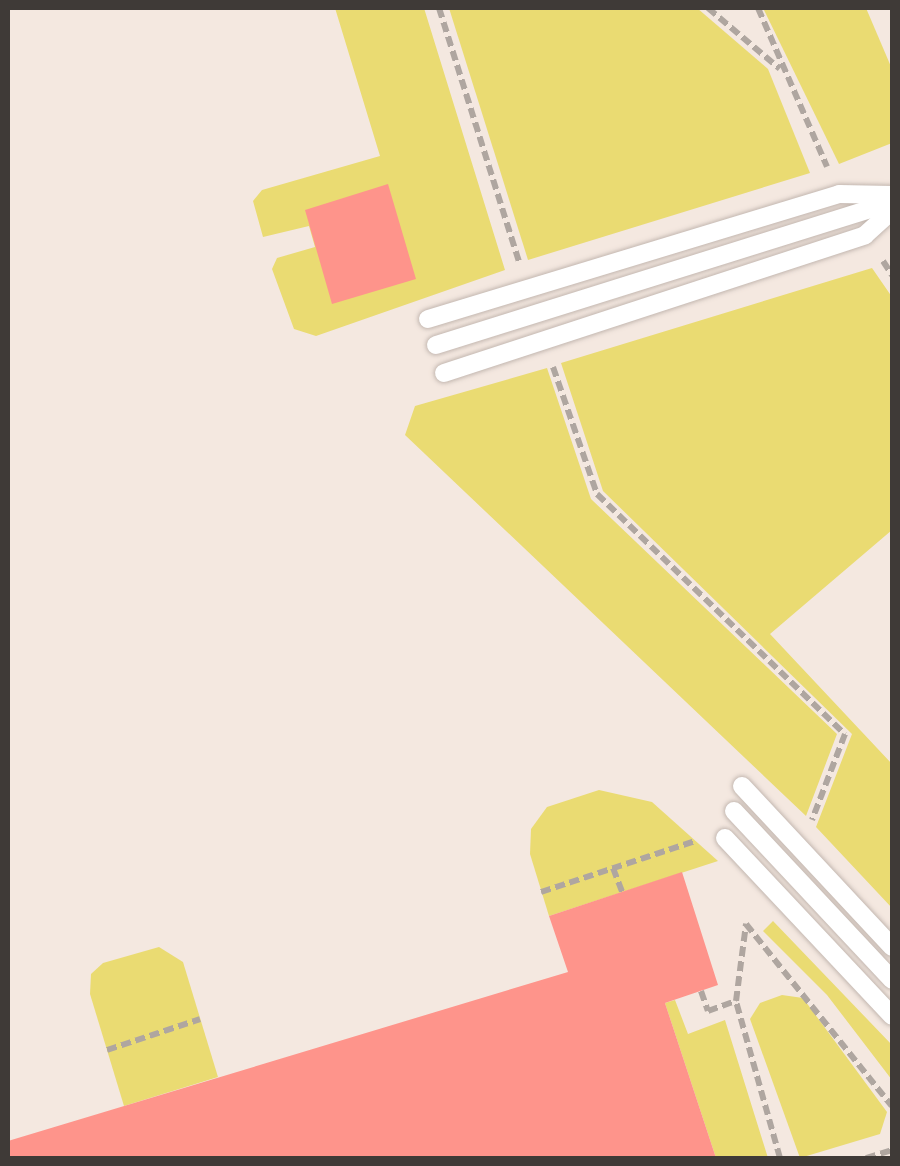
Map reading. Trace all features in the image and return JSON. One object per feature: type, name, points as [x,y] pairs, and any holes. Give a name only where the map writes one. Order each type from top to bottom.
[{"type":"lane","points":[[428,319],[839,194],[892,198]]},
{"type":"lane","points":[[436,345],[892,198]]},
{"type":"lane","points":[[444,373],[865,234],[892,211]]},
{"type":"lane","points":[[742,786],[892,947]]},
{"type":"lane","points":[[734,812],[892,980]]},
{"type":"lane","points":[[725,838],[892,1016]]},
{"type":"path","points":[[439,8],[521,268]]},
{"type":"path","points":[[708,8],[781,70]]},
{"type":"path","points":[[758,8],[781,70],[828,168]]},
{"type":"path","points":[[882,261],[892,276]]},
{"type":"path","points":[[553,367],[597,494],[845,734],[812,821]]},
{"type":"path","points":[[541,892],[695,841]]},
{"type":"path","points":[[613,868],[622,892]]},
{"type":"path","points":[[780,1158],[736,1001],[746,924],[892,1106]]},
{"type":"path","points":[[701,990],[708,1011],[736,1001]]},
{"type":"path","points":[[107,1050],[200,1019]]},
{"type":"path","points":[[866,1158],[892,1150]]},
{"type":"shaded area","points":[[335,8],[424,8],[505,270],[316,336],[294,329],[272,269],[277,258],[315,247],[309,226],[263,237],[253,201],[262,190],[380,156]]},
{"type":"shaded area","points":[[449,8],[697,8],[768,69],[810,173],[528,260]]},
{"type":"shaded area","points":[[763,8],[866,8],[892,69],[892,143],[839,164]]},
{"type":"shaded area","points":[[872,268],[892,297],[892,530],[770,634],[892,764],[892,908],[816,827],[852,734],[603,491],[561,363]]},
{"type":"shaded area","points":[[547,368],[591,499],[837,734],[806,816],[405,435],[415,406]]},
{"type":"shaded area","points":[[599,790],[652,802],[718,861],[549,916],[530,854],[531,829],[547,807]]},
{"type":"shaded area","points":[[773,921],[892,1045],[892,1080],[827,995],[763,931]]},
{"type":"shaded area","points":[[159,947],[183,962],[218,1077],[124,1106],[90,994],[91,974],[103,963]]},
{"type":"shaded area","points":[[782,995],[803,998],[887,1112],[880,1134],[800,1158],[750,1019],[760,1003]]},
{"type":"shaded area","points":[[675,1000],[688,1034],[725,1020],[768,1158],[716,1158],[665,1003]]},
{"type":"building","points":[[388,184],[416,279],[332,304],[305,210]]},
{"type":"building","points":[[682,872],[718,985],[665,1003],[716,1158],[8,1158],[8,1141],[568,972],[549,916]]}]
